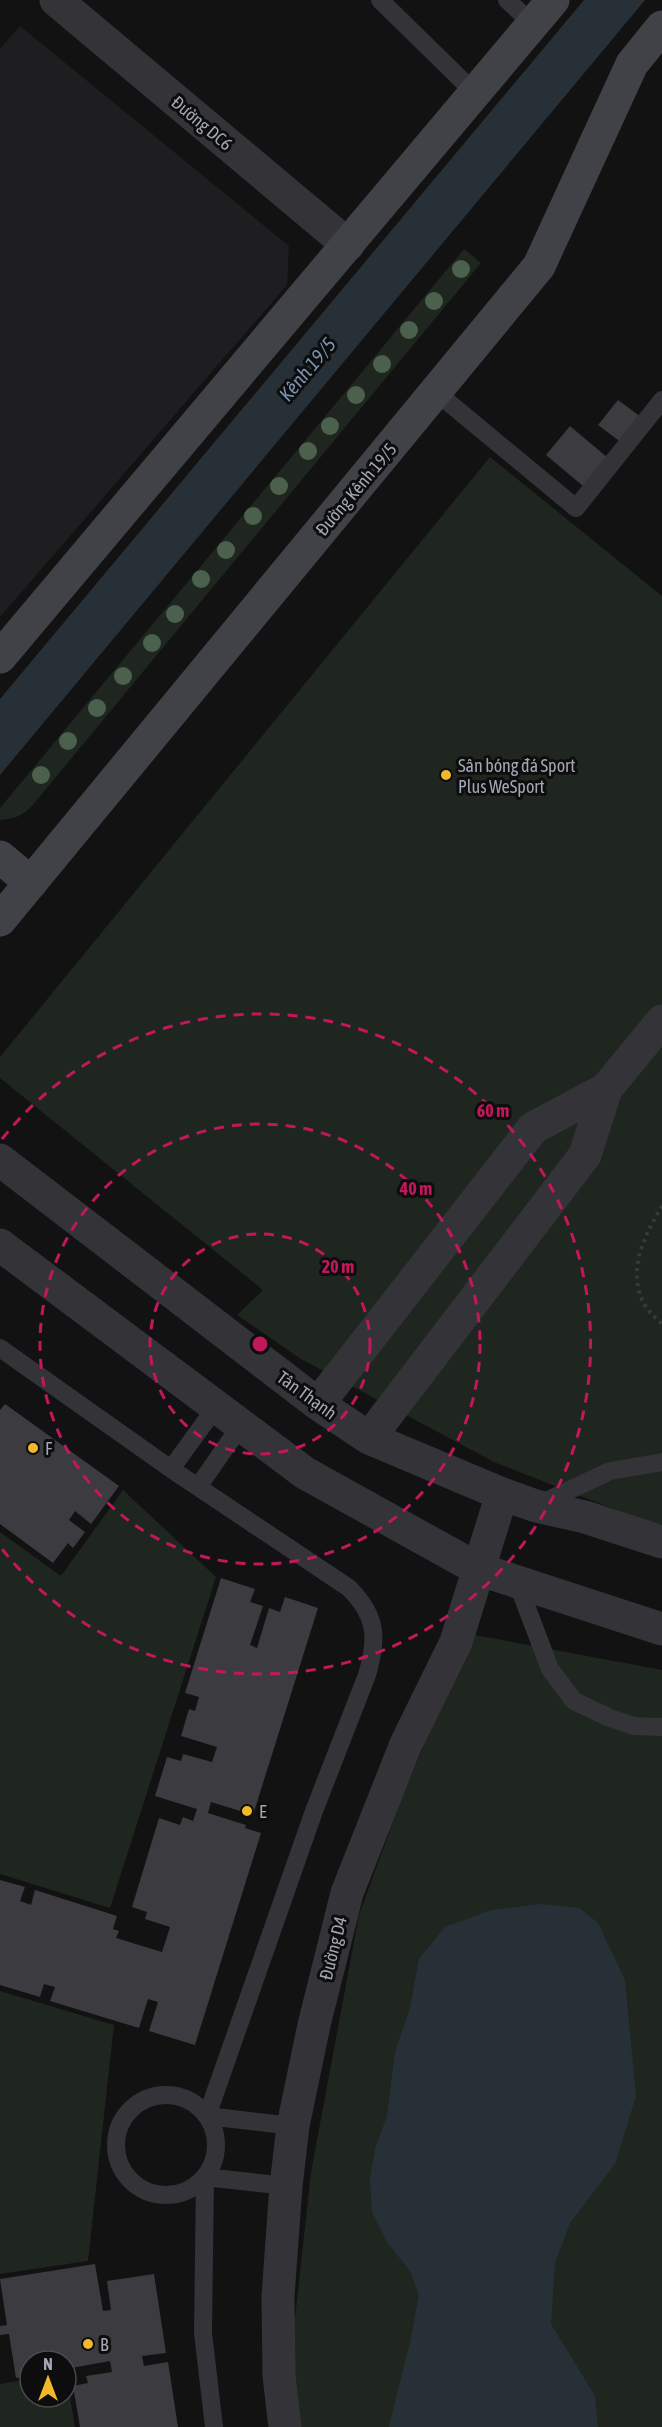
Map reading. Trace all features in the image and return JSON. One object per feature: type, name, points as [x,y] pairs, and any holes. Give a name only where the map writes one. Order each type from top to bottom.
[{"type":"street","name":"Đường DC6","points":[[56,0],[348,245]]},
{"type":"street","points":[[0,657],[543,12]]},
{"type":"street","name":"Đường Kênh 19/5","points":[[0,920],[540,266],[632,64],[662,27]]},
{"type":"street","points":[[0,857],[31,883]]},
{"type":"street","points":[[369,1438],[585,1155],[606,1089],[662,1021]]},
{"type":"street","points":[[318,1404],[534,1128],[606,1089]]},
{"type":"street","name":"Tân Thạnh","points":[[0,1160],[318,1404],[369,1438],[502,1494],[537,1506],[585,1517],[662,1542]]},
{"type":"street","points":[[0,1245],[305,1473],[478,1569],[662,1629]]},
{"type":"street","name":"Đường D4","points":[[285,2427],[279,2376],[278,2296],[292,2126],[314,2025],[347,1893],[406,1744],[456,1642],[502,1494]]},
{"type":"lane","points":[[380,0],[475,93]]},
{"type":"lane","points":[[507,0],[543,12]]},
{"type":"lane","points":[[436,392],[576,508],[662,400]]},
{"type":"lane","points":[[0,1348],[171,1469],[349,1588],[362,1601],[371,1618],[374,1637],[367,1675],[310,1822],[207,2116]]},
{"type":"lane","points":[[171,1469],[229,1416]]},
{"type":"lane","points":[[198,1487],[229,1416]]},
{"type":"lane","points":[[537,1506],[610,1471],[662,1462]]},
{"type":"lane","points":[[517,1582],[550,1669],[574,1701],[610,1718],[634,1726],[662,1727]]},
{"type":"lane","points":[[164,2095],[181,2098],[196,2105],[207,2116],[214,2131],[216,2147],[213,2163],[205,2177],[193,2187],[178,2194],[162,2195],[147,2192],[132,2183],[121,2169],[116,2153],[117,2136],[122,2121],[133,2107],[147,2099],[164,2095]]},
{"type":"lane","points":[[207,2116],[292,2126]]},
{"type":"lane","points":[[205,2177],[286,2186]]},
{"type":"lane","points":[[205,2177],[203,2333],[214,2427]]},
{"type":"path","points":[[662,1206],[643,1240],[638,1261],[638,1278],[646,1308],[662,1324]]},
{"type":"shaded area","points":[[20,26],[289,246],[287,285],[0,617],[0,49]]},
{"type":"shaded area","points":[[464,249],[481,263],[32,806],[18,816],[0,820],[0,808]]},
{"type":"shaded area","name":"Sân bóng đá Sport Plus WeSport","points":[[490,457],[662,596],[662,1524],[642,1520],[494,1462],[301,1359],[237,1315],[263,1290],[0,1078],[0,1057]]},
{"type":"shaded area","points":[[123,1490],[216,1577],[110,1908],[0,1874],[0,1532],[61,1576]]},
{"type":"shaded area","points":[[475,1635],[662,1670],[662,2427],[291,2427],[295,2318],[311,2172],[359,1915],[400,1803],[447,1689]]},
{"type":"shaded area","points":[[0,1991],[114,2025],[88,2261],[0,2274]]},
{"type":"shaded area","points":[[18,2381],[18,2409],[72,2409],[75,2427],[0,2427],[0,2384]]},
{"type":"water","name":"Kênh 19/5","points":[[584,0],[645,0],[0,775],[0,699]]},
{"type":"water","points":[[540,1904],[579,1908],[598,1923],[625,1980],[636,2096],[615,2164],[570,2223],[555,2263],[551,2324],[595,2396],[598,2427],[389,2427],[410,2343],[419,2295],[410,2271],[387,2242],[372,2212],[370,2178],[376,2145],[387,2117],[395,2052],[410,2008],[419,1959],[445,1927],[491,1910]]},
{"type":"building","points":[[618,400],[641,417],[622,443],[598,425]]},
{"type":"building","points":[[570,426],[608,458],[583,486],[546,455]]},
{"type":"building","name":"F","points":[[5,1404],[119,1486],[91,1524],[75,1511],[69,1520],[85,1532],[73,1548],[68,1543],[53,1563],[0,1524],[0,1410]]},
{"type":"building","name":"E","points":[[221,1578],[255,1589],[250,1602],[263,1606],[250,1645],[257,1648],[269,1608],[280,1612],[285,1597],[318,1608],[253,1815],[211,1802],[208,1813],[246,1825],[245,1828],[261,1833],[195,2045],[149,2031],[158,2002],[148,1999],[139,2028],[50,2001],[55,1987],[44,1984],[40,1997],[0,1985],[0,1880],[25,1887],[20,1901],[31,1905],[35,1890],[117,1916],[113,1929],[119,1931],[116,1938],[162,1952],[170,1927],[145,1919],[147,1912],[132,1907],[159,1818],[180,1825],[183,1817],[193,1821],[197,1809],[155,1796],[167,1757],[181,1761],[183,1754],[212,1762],[217,1747],[181,1736],[189,1709],[195,1711],[199,1697],[185,1693]]},
{"type":"building","name":"B","points":[[95,2264],[103,2311],[111,2310],[107,2281],[154,2274],[166,2353],[142,2356],[144,2366],[168,2362],[178,2427],[80,2427],[77,2409],[78,2385],[88,2383],[86,2376],[112,2372],[110,2361],[78,2367],[78,2349],[18,2349],[18,2378],[16,2378],[9,2334],[0,2335],[0,2326],[7,2325],[0,2279]]},
{"type":"place","name":"Sân bóng đá Sport Plus WeSport","points":[[446,775]]},
{"type":"place","name":"F","points":[[33,1448]]},
{"type":"place","name":"E","points":[[247,1811]]},
{"type":"place","name":"B","points":[[88,2344]]}]
